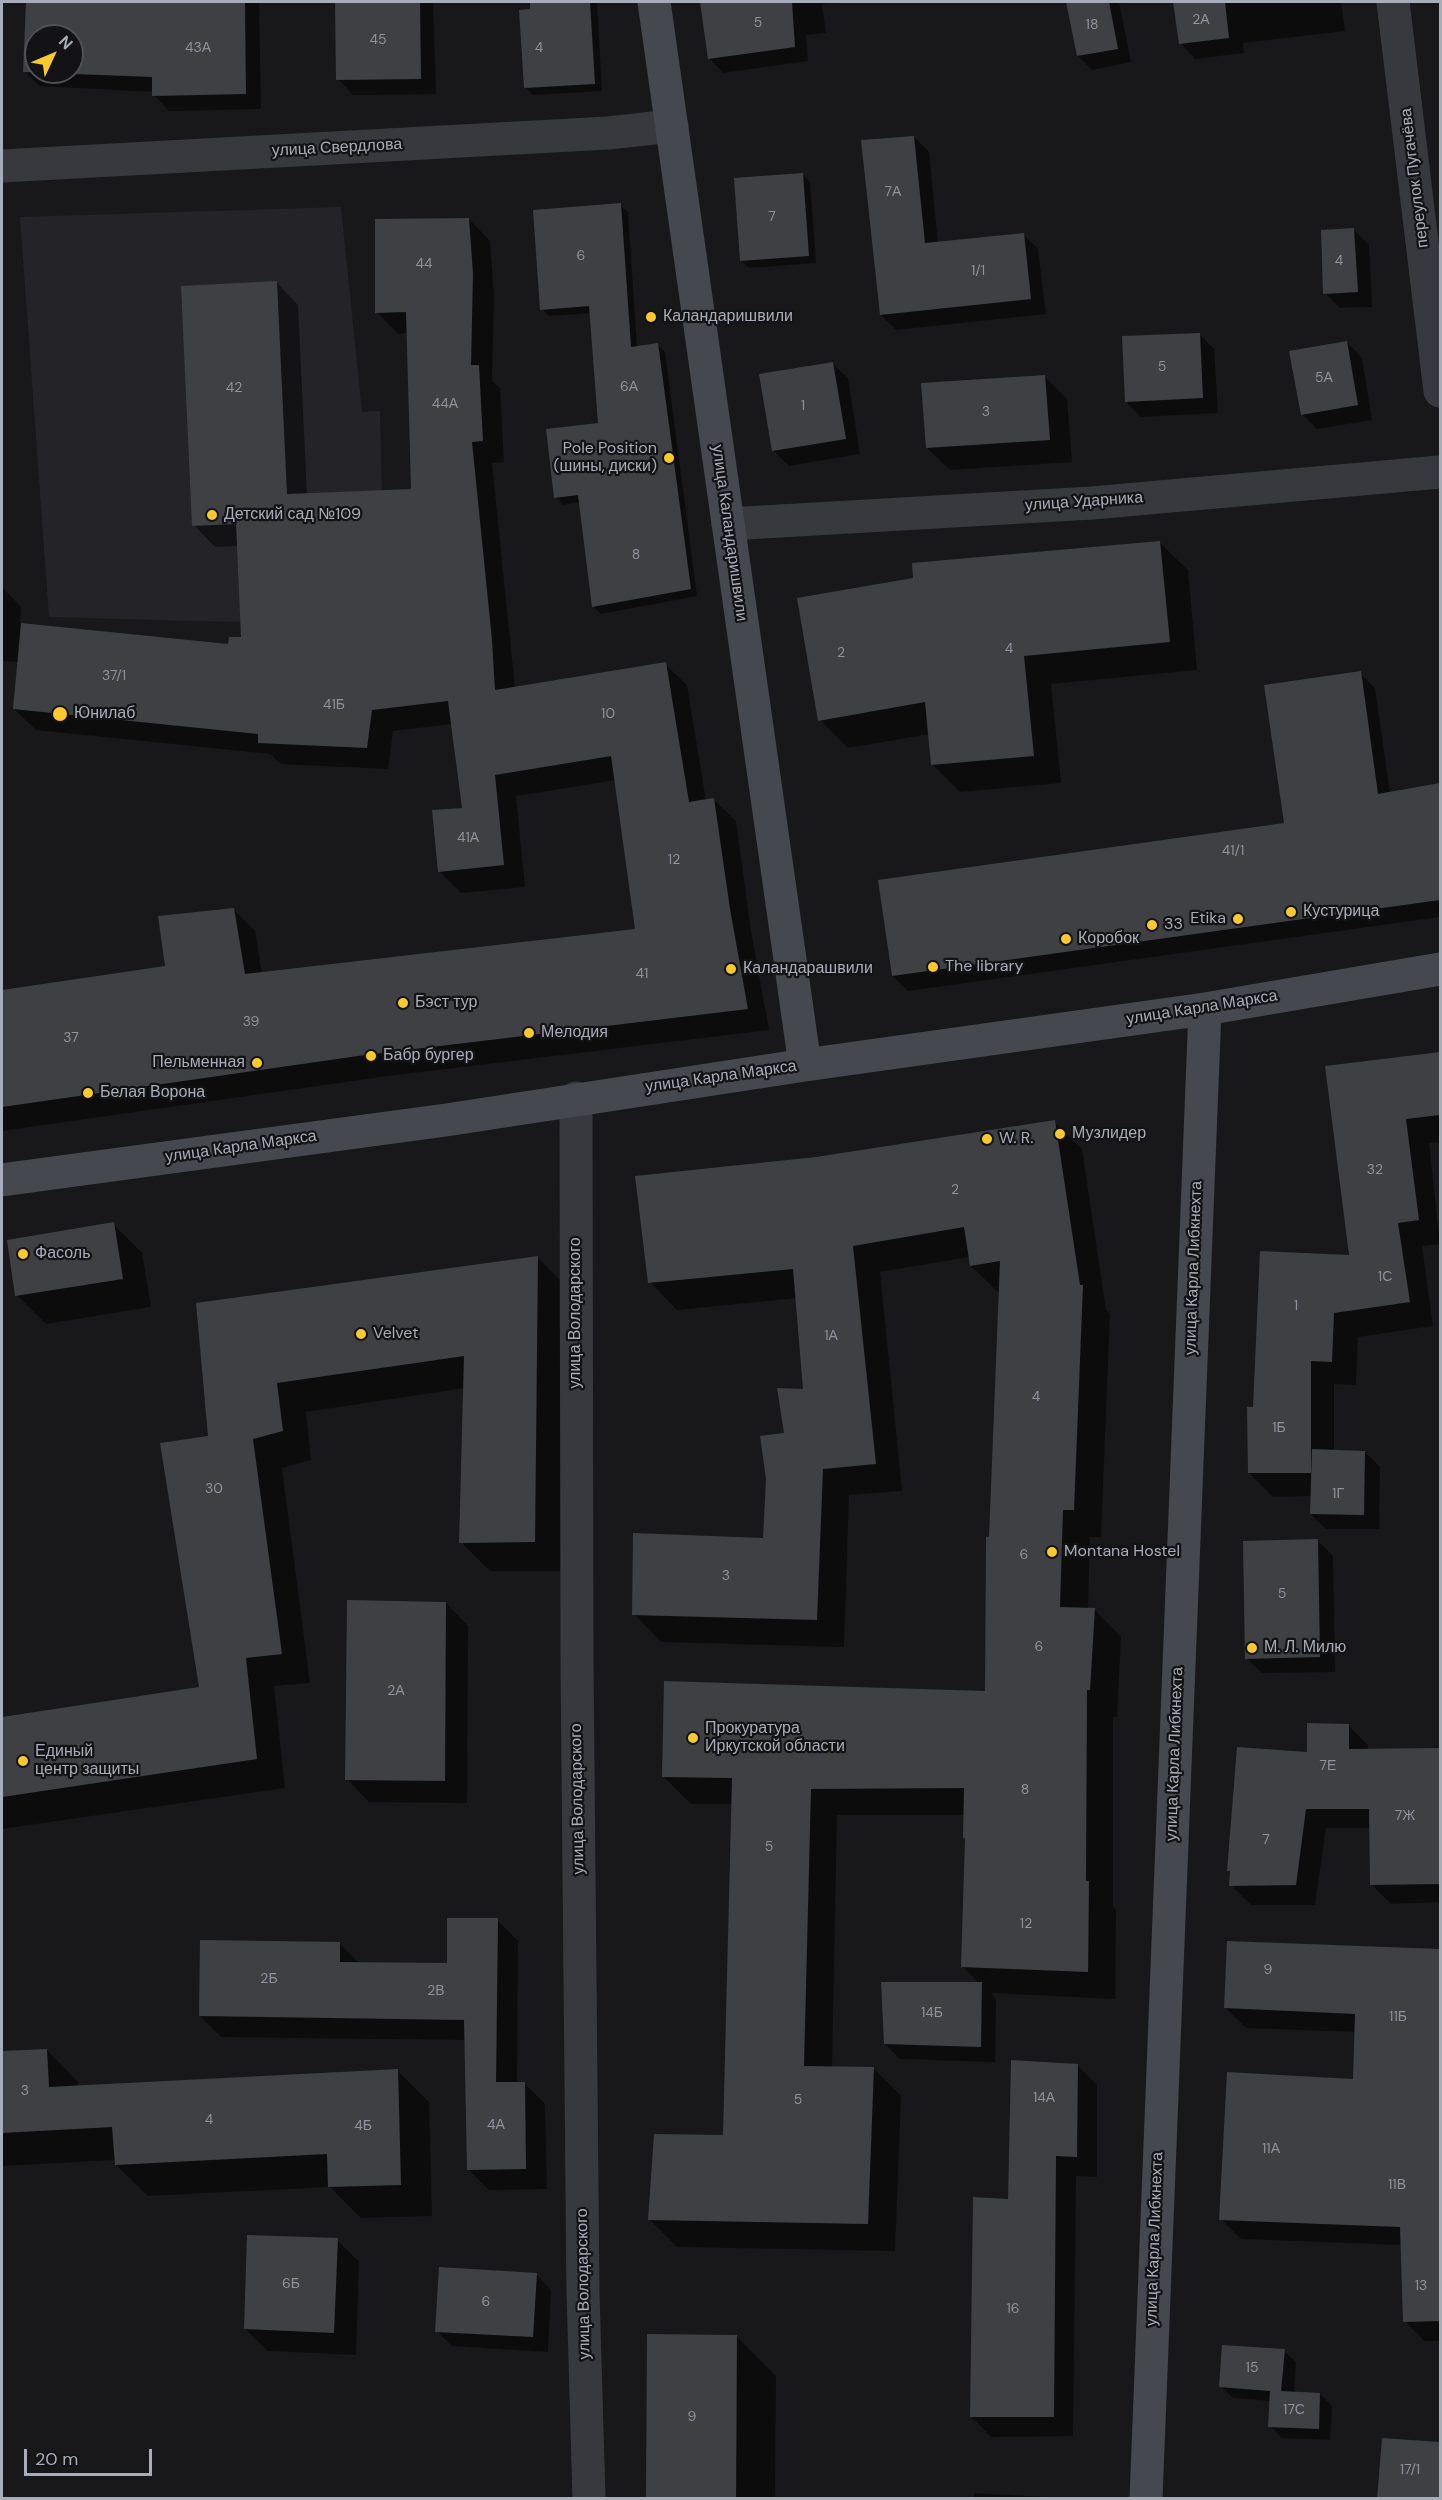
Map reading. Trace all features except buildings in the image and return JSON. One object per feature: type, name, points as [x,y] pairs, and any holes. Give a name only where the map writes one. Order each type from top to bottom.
[{"type":"street","name":"улица Каландаришвили","points":[[654,2],[805,1065]]},
{"type":"street","name":"переулок Пугачёва","points":[[1393,2],[1440,391]]},
{"type":"street","name":"улица Свердлова","points":[[2,166],[608,133],[672,126]]},
{"type":"street","name":"улица Ударника","points":[[728,524],[1092,503],[1440,471]]},
{"type":"street","name":"улица Карла Маркса","points":[[2,1180],[446,1120],[576,1098],[1205,1009],[1440,969]]},
{"type":"street","name":"улица Карла Либкнехта","points":[[1146,2499],[1205,1009]]},
{"type":"street","name":"улица Володарского","points":[[576,1098],[576,1663],[583,2292],[589,2499]]},
{"type":"shaded area","name":"Детский сад №109","points":[[341,207],[362,412],[380,411],[385,626],[49,617],[20,217]]},
{"type":"place","name":"Каландаришвили","points":[[651,317]]},
{"type":"place","name":"Pole Position (шины, диски)","points":[[669,458]]},
{"type":"place","name":"Детский сад №109","points":[[212,515]]},
{"type":"place","name":"Юнилаб","points":[[60,714]]},
{"type":"place","name":"Кустурица","points":[[1291,912]]},
{"type":"place","name":"Etika","points":[[1238,919]]},
{"type":"place","name":"33","points":[[1152,925]]},
{"type":"place","name":"Коробок","points":[[1066,939]]},
{"type":"place","name":"The library","points":[[933,967]]},
{"type":"place","name":"Каландарашвили","points":[[731,969]]},
{"type":"place","name":"Бэст тур","points":[[403,1003]]},
{"type":"place","name":"Мелодия","points":[[529,1033]]},
{"type":"place","name":"Бабр бургер","points":[[371,1056]]},
{"type":"place","name":"Пельменная","points":[[257,1063]]},
{"type":"place","name":"Белая Ворона","points":[[88,1093]]},
{"type":"place","name":"Музлидер","points":[[1060,1134]]},
{"type":"place","name":"W. R.","points":[[987,1139]]},
{"type":"place","name":"Фасоль","points":[[23,1254]]},
{"type":"place","name":"Velvet","points":[[361,1334]]},
{"type":"place","name":"Montana Hostel","points":[[1052,1552]]},
{"type":"place","name":"М. Л. Милю","points":[[1252,1648]]},
{"type":"place","name":"Прокуратура Иркутской области","points":[[693,1738]]},
{"type":"place","name":"Единый центр защиты","points":[[23,1761]]}]
